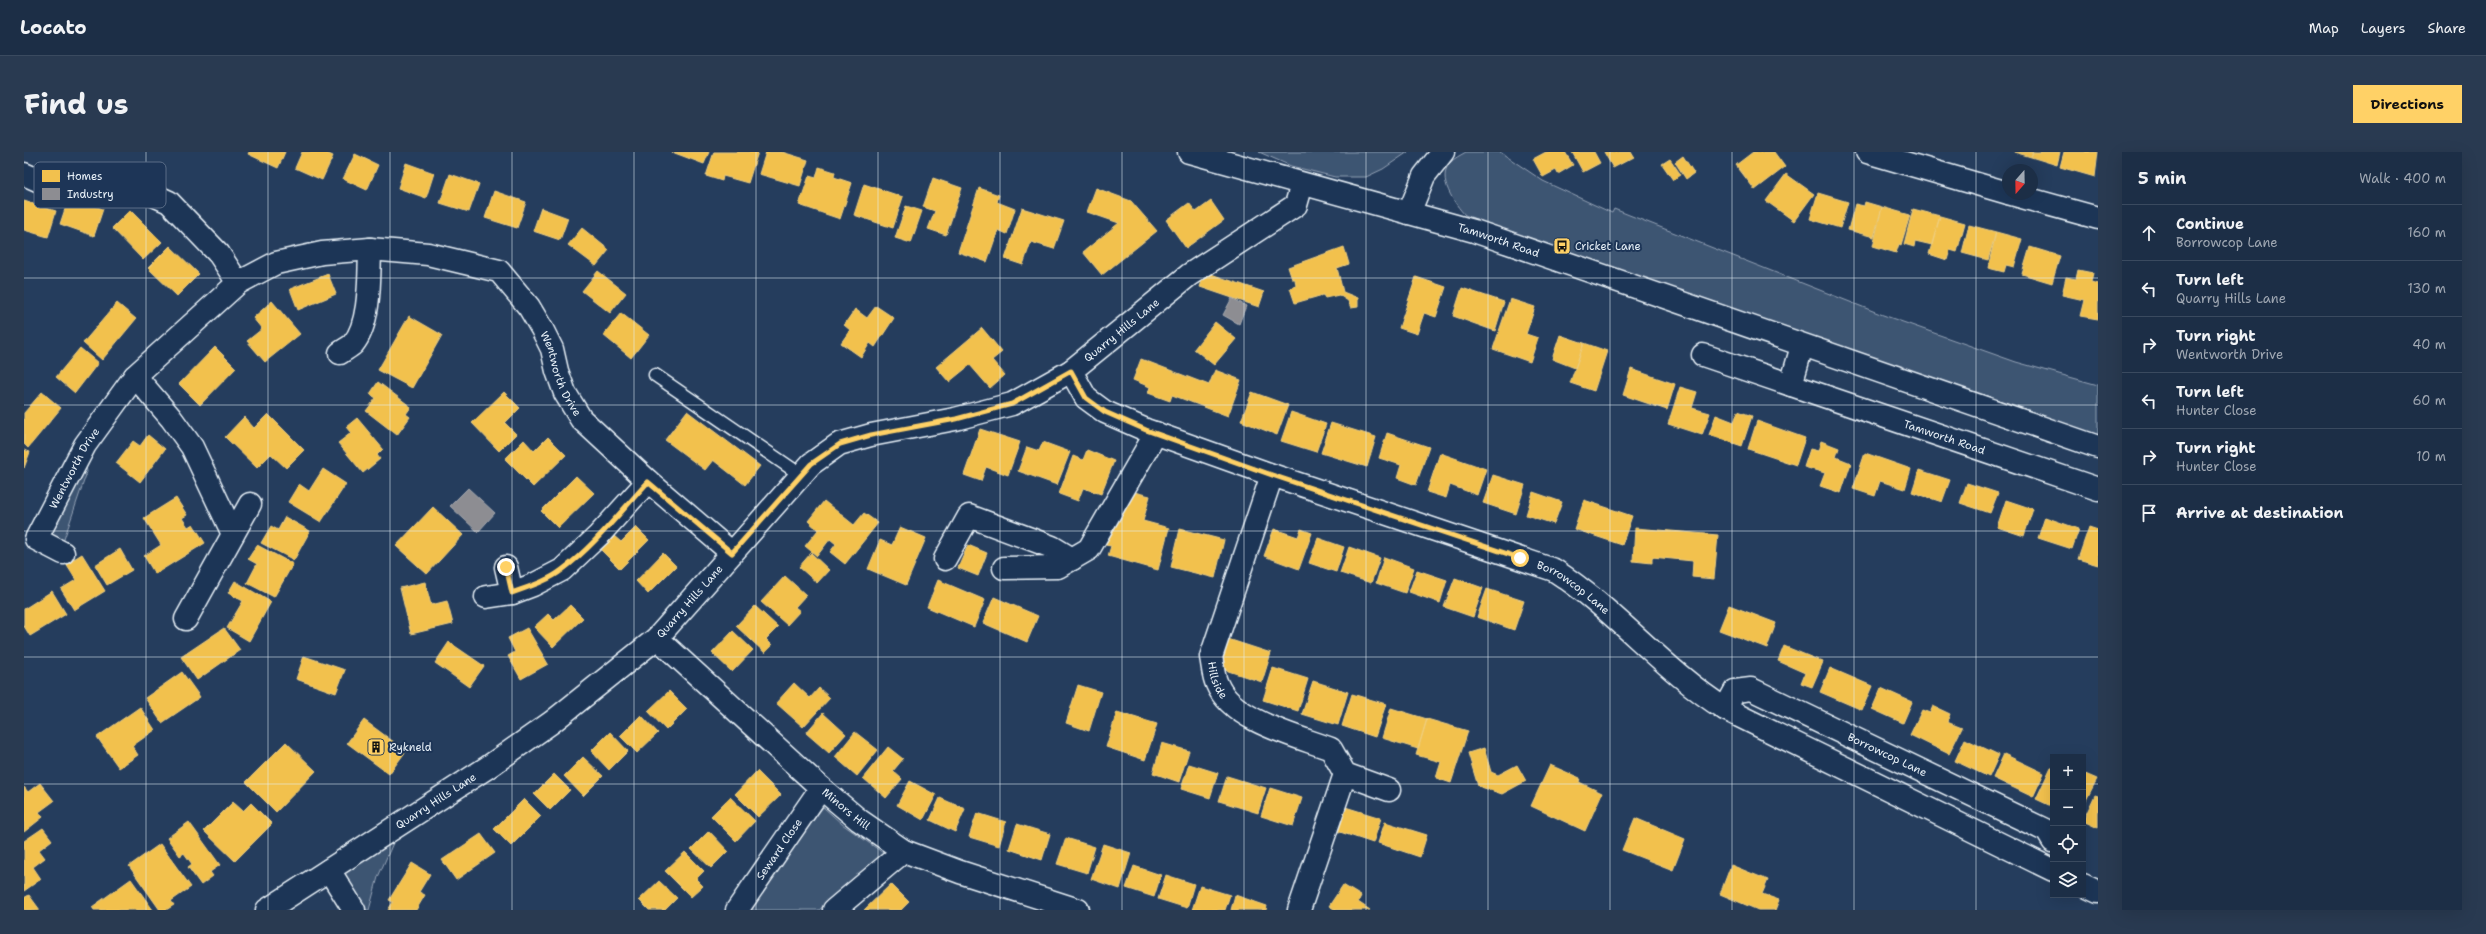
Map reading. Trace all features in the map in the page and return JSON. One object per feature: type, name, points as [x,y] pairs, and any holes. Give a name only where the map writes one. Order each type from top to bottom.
[{"type":"street","name":"Tamworth Road","points":[[1189,152],[1474,231],[2098,448]]},
{"type":"street","points":[[1409,213],[1424,176],[1443,152]]},
{"type":"street","points":[[1867,152],[2002,191]]},
{"type":"street","points":[[24,174],[34,178]]},
{"type":"street","name":"Quarry Hills Lane","points":[[267,910],[488,767],[552,722],[656,638],[811,464],[840,444],[871,435],[956,419],[1012,404],[1071,371],[1188,275],[1296,205],[1302,184]]},
{"type":"street","points":[[2033,200],[2098,218]]},
{"type":"street","points":[[166,201],[219,254],[238,283]]},
{"type":"street","points":[[340,353],[353,344],[364,322],[369,285],[370,249]]},
{"type":"street","name":"Wentworth Drive","points":[[63,553],[36,539],[84,445],[135,376],[238,283],[276,263],[322,253],[370,249],[428,254],[499,271],[529,307],[542,329],[552,349],[557,371],[566,393],[581,419],[648,482],[732,553]]},
{"type":"street","points":[[1791,385],[1802,346]]},
{"type":"street","name":"Tamworth Road","points":[[1703,355],[2098,489]]},
{"type":"street","name":"Borrowcop Lane","points":[[1071,371],[1086,398],[1105,412],[1156,434],[1272,475],[1554,570],[1583,589],[1701,694],[1725,709],[2050,869]]},
{"type":"street","points":[[135,376],[171,418],[192,447],[233,534]]},
{"type":"street","points":[[1004,568],[1058,567],[1089,549],[1156,434]]},
{"type":"street","name":"Hillside","points":[[1272,475],[1211,657],[1216,684],[1224,697],[1248,717],[1331,749],[1345,774]]},
{"type":"street","points":[[486,597],[512,593],[533,585],[562,570],[599,535],[648,482]]},
{"type":"street","points":[[186,619],[250,504]]},
{"type":"street","points":[[945,559],[969,516],[1052,547],[1072,559]]},
{"type":"street","points":[[506,567],[512,593]]},
{"type":"street","name":"Minors Hill","points":[[656,638],[821,788],[859,820],[904,851],[960,872],[1078,910]]},
{"type":"street","name":"Borrowcop Lane","points":[[1725,709],[1735,691],[1752,688],[2047,831],[2050,836]]},
{"type":"street","points":[[1299,910],[1345,774],[1389,790]]},
{"type":"street","name":"Seward Close","points":[[737,910],[821,788]]},
{"type":"street","points":[[834,910],[904,851]]},
{"type":"street","points":[[329,870],[354,910]]},
{"type":"street","points":[[2086,886],[2098,892]]},
{"type":"lane","points":[[655,375],[801,475]]},
{"type":"shaded area","points":[[1259,152],[1408,152],[1383,169],[1366,177],[1335,177],[1291,166]]},
{"type":"shaded area","points":[[1466,152],[1500,152],[1543,181],[1612,213],[1614,209],[1883,315],[2016,362],[2098,385],[2098,438],[1774,327],[1465,215],[1452,198],[1448,190],[1445,176],[1446,169],[1450,163]]},
{"type":"shaded area","points":[[84,453],[87,472],[61,548],[42,538]]},
{"type":"shaded area","points":[[823,807],[842,824],[886,855],[819,910],[749,910]]},
{"type":"shaded area","points":[[393,843],[378,877],[369,910],[358,910],[337,876]]},
{"type":"building: Homes","points":[[249,152],[285,152],[278,168],[248,154]]},
{"type":"building: Homes","points":[[302,152],[324,152],[333,156],[322,180],[295,168]]},
{"type":"building: Homes","points":[[672,152],[709,152],[704,164]]},
{"type":"building: Homes","points":[[714,152],[758,152],[748,183],[723,176],[722,181],[706,176]]},
{"type":"building: Homes","points":[[766,152],[782,152],[808,160],[800,186],[759,174]]},
{"type":"building: Homes","points":[[1546,152],[1565,152],[1573,165],[1558,174],[1556,170],[1543,177],[1533,159]]},
{"type":"building: Homes","points":[[1572,152],[1594,152],[1600,163],[1583,172]]},
{"type":"building: Homes","points":[[1604,152],[1631,152],[1634,157],[1613,168]]},
{"type":"building: Homes","points":[[1753,152],[1774,152],[1785,167],[1755,190],[1736,165]]},
{"type":"building: Homes","points":[[2014,152],[2033,152],[2031,157]]},
{"type":"building: Homes","points":[[2033,152],[2060,152],[2057,165],[2031,157]]},
{"type":"building: Homes","points":[[2064,152],[2098,152],[2095,177],[2060,167]]},
{"type":"building: Homes","points":[[355,154],[378,165],[367,190],[343,179]]},
{"type":"building: Homes","points":[[1683,156],[1694,173],[1686,179],[1675,162]]},
{"type":"building: Homes","points":[[1670,159],[1681,175],[1673,180],[1662,164]]},
{"type":"building: Homes","points":[[406,163],[434,173],[426,198],[398,188]]},
{"type":"building: Homes","points":[[819,167],[835,172],[834,177],[852,183],[840,219],[799,205],[809,176],[816,178]]},
{"type":"building: Homes","points":[[450,174],[479,184],[469,212],[440,203]]},
{"type":"building: Homes","points":[[1786,174],[1814,194],[1794,221],[1766,201]]},
{"type":"building: Homes","points":[[933,178],[962,188],[946,235],[928,229],[935,211],[923,207]]},
{"type":"building: Homes","points":[[864,184],[903,197],[893,228],[854,215]]},
{"type":"building: Homes","points":[[979,188],[999,195],[997,202],[1015,209],[1007,234],[998,230],[987,262],[958,252]]},
{"type":"building: Homes","points":[[1096,188],[1131,201],[1157,231],[1102,275],[1083,252],[1119,223],[1087,212]]},
{"type":"building: Homes","points":[[494,191],[526,202],[517,228],[485,218]]},
{"type":"building: Homes","points":[[1818,193],[1848,202],[1840,228],[1810,219]]},
{"type":"building: Homes","points":[[24,201],[34,204],[34,208],[46,208],[56,211],[48,237],[24,230]]},
{"type":"building: Homes","points":[[1211,201],[1224,220],[1186,248],[1166,220],[1189,203],[1196,212]]},
{"type":"building: Homes","points":[[1865,202],[1882,207],[1874,237],[1848,230],[1855,204],[1864,206]]},
{"type":"building: Homes","points":[[906,206],[922,211],[911,243],[895,238]]},
{"type":"building: Homes","points":[[1882,207],[1910,215],[1901,245],[1899,244],[1896,253],[1873,246]]},
{"type":"building: Homes","points":[[65,208],[103,209],[94,236],[60,224]]},
{"type":"building: Homes","points":[[541,208],[568,218],[560,240],[533,231]]},
{"type":"building: Homes","points":[[1022,208],[1064,221],[1054,249],[1031,242],[1023,265],[1005,259]]},
{"type":"building: Homes","points":[[1913,209],[1940,216],[1932,245],[1915,241],[1914,247],[1904,244]]},
{"type":"building: Homes","points":[[130,210],[162,242],[143,260],[112,228]]},
{"type":"building: Homes","points":[[1940,216],[1965,223],[1957,252],[1950,250],[1947,260],[1929,254]]},
{"type":"building: Homes","points":[[1969,225],[1996,232],[1988,260],[1962,253]]},
{"type":"building: Homes","points":[[582,228],[609,250],[596,266],[568,245]]},
{"type":"building: Homes","points":[[1996,232],[2022,239],[2014,267],[2006,265],[2004,272],[1988,268]]},
{"type":"building: Homes","points":[[170,246],[199,274],[177,296],[148,268]]},
{"type":"building: Homes","points":[[1344,247],[1349,264],[1337,268],[1343,292],[1358,298],[1358,307],[1351,308],[1348,301],[1339,295],[1325,298],[1323,295],[1295,303],[1290,288],[1296,286],[1295,279],[1292,279],[1288,267]]},
{"type":"building: Homes","points":[[2030,247],[2060,256],[2052,283],[2022,274]]},
{"type":"building: Homes","points":[[2078,270],[2093,273],[2091,282],[2098,284],[2098,319],[2080,316],[2084,300],[2062,295],[2066,277],[2076,279]]},
{"type":"building: Homes","points":[[598,271],[626,293],[610,313],[582,291]]},
{"type":"building: Homes","points":[[1205,272],[1264,292],[1259,307],[1200,287]]},
{"type":"building: Homes","points":[[328,274],[336,294],[298,310],[290,289]]},
{"type":"building: Homes","points":[[1416,277],[1446,287],[1436,317],[1424,313],[1417,334],[1399,328]]},
{"type":"building: Homes","points":[[1462,288],[1504,302],[1495,331],[1453,316]]},
{"type":"building: Homes","points":[[1510,299],[1535,307],[1526,334],[1538,338],[1530,362],[1493,349]]},
{"type":"building: Homes","points":[[272,301],[300,334],[265,362],[247,341],[262,329],[253,318]]},
{"type":"building: Homes","points":[[117,303],[136,319],[102,360],[83,343]]},
{"type":"building: Homes","points":[[876,306],[894,318],[875,347],[870,343],[861,357],[841,343],[850,330],[844,325],[855,309],[867,318]]},
{"type":"building: Homes","points":[[621,313],[649,335],[631,358],[603,335]]},
{"type":"building: Homes","points":[[409,316],[442,335],[412,388],[378,370]]},
{"type":"building: Homes","points":[[1215,322],[1236,339],[1214,365],[1194,349]]},
{"type":"building: Homes","points":[[982,328],[1002,352],[992,360],[1005,375],[990,388],[970,365],[949,382],[936,367]]},
{"type":"building: Homes","points":[[1560,335],[1584,343],[1575,368],[1552,359]]},
{"type":"building: Homes","points":[[1584,343],[1607,351],[1594,391],[1570,383]]},
{"type":"building: Homes","points":[[215,347],[236,368],[200,405],[179,384]]},
{"type":"building: Homes","points":[[80,348],[98,363],[75,393],[56,377]]},
{"type":"building: Homes","points":[[1141,359],[1209,385],[1215,370],[1241,380],[1228,416],[1172,395],[1170,401],[1148,393],[1150,387],[1133,380]]},
{"type":"building: Homes","points":[[1631,369],[1675,384],[1667,410],[1623,395]]},
{"type":"building: Homes","points":[[378,382],[411,407],[406,414],[410,417],[397,435],[366,411],[376,398],[370,394]]},
{"type":"building: Homes","points":[[1680,387],[1697,392],[1692,408],[1710,413],[1702,435],[1668,424]]},
{"type":"building: Homes","points":[[42,392],[61,408],[28,448],[24,444],[24,413]]},
{"type":"building: Homes","points":[[504,392],[520,408],[505,423],[516,434],[499,451],[472,423]]},
{"type":"building: Homes","points":[[1252,392],[1288,405],[1277,435],[1241,421]]},
{"type":"building: Homes","points":[[687,411],[760,466],[745,485],[713,460],[705,470],[665,440]]},
{"type":"building: Homes","points":[[1738,411],[1752,416],[1742,446],[1709,435],[1716,415],[1734,422]]},
{"type":"building: Homes","points":[[1291,412],[1326,424],[1316,452],[1281,441]]},
{"type":"building: Homes","points":[[268,414],[304,450],[286,468],[271,454],[257,468],[225,437],[244,417],[254,428]]},
{"type":"building: Homes","points":[[357,418],[383,449],[377,455],[380,459],[363,473],[338,443],[351,433],[346,427]]},
{"type":"building: Homes","points":[[1757,421],[1805,438],[1796,465],[1748,449]]},
{"type":"building: Homes","points":[[1331,423],[1376,437],[1367,467],[1321,453]]},
{"type":"building: Homes","points":[[980,429],[1020,442],[1008,475],[986,467],[981,481],[964,475]]},
{"type":"building: Homes","points":[[1387,433],[1429,447],[1416,485],[1397,478],[1401,465],[1379,458]]},
{"type":"building: Homes","points":[[148,435],[165,449],[140,482],[116,463],[133,441],[140,446]]},
{"type":"building: Homes","points":[[548,437],[566,455],[533,487],[505,459],[524,440],[534,451]]},
{"type":"building: Homes","points":[[1821,441],[1839,448],[1836,457],[1851,463],[1841,493],[1820,486],[1825,473],[1804,467],[1810,449],[1818,451]]},
{"type":"building: Homes","points":[[1043,442],[1070,452],[1057,485],[1018,471],[1027,447],[1039,451]]},
{"type":"building: Homes","points":[[24,450],[30,452],[24,468]]},
{"type":"building: Homes","points":[[1087,450],[1114,461],[1101,494],[1083,488],[1078,501],[1059,494],[1073,456],[1083,460]]},
{"type":"building: Homes","points":[[1440,453],[1486,469],[1477,495],[1450,485],[1446,498],[1427,492]]},
{"type":"building: Homes","points":[[1865,453],[1911,469],[1905,489],[1880,481],[1875,496],[1853,489]]},
{"type":"building: Homes","points":[[323,469],[346,484],[321,522],[288,502],[299,484],[309,491]]},
{"type":"building: Homes","points":[[1919,470],[1950,480],[1942,502],[1912,492]]},
{"type":"building: Homes","points":[[1493,475],[1525,485],[1516,514],[1483,503]]},
{"type":"building: Homes","points":[[576,476],[594,493],[558,528],[541,511]]},
{"type":"building: Homes","points":[[1967,483],[1998,493],[1990,513],[1960,503]]},
{"type":"building: Homes","points":[[1126,490],[1150,496],[1143,521],[1169,528],[1158,570],[1108,556],[1111,546],[1105,545],[1110,528],[1115,529]]},
{"type":"building: Homes","points":[[1533,492],[1562,502],[1554,524],[1526,515]]},
{"type":"building: Homes","points":[[176,498],[187,515],[182,518],[188,527],[193,524],[205,543],[155,574],[144,556],[161,545],[144,518]]},
{"type":"building: Homes","points":[[1584,500],[1632,516],[1622,545],[1574,529]]},
{"type":"building: Homes","points":[[2006,500],[2033,509],[2024,536],[1997,527]]},
{"type":"building: Homes","points":[[824,501],[854,525],[864,513],[878,523],[845,564],[830,552],[836,544],[830,539],[817,556],[805,546],[818,530],[808,521]]},
{"type":"building: Homes","points":[[433,507],[463,535],[427,574],[396,546]]},
{"type":"building: Homes","points":[[285,517],[310,531],[294,560],[261,543],[271,526],[278,530]]},
{"type":"building: Homes","points":[[2045,517],[2079,529],[2072,549],[2038,538]]},
{"type":"building: Homes","points":[[636,527],[649,540],[620,569],[600,549],[614,536],[621,542]]},
{"type":"building: Homes","points":[[900,527],[926,538],[906,585],[868,569],[880,540],[892,545]]},
{"type":"building: Homes","points":[[2089,527],[2098,530],[2098,565],[2078,559]]},
{"type":"building: Homes","points":[[1635,528],[1718,535],[1714,579],[1692,577],[1693,561],[1652,557],[1652,563],[1633,561]]},
{"type":"building: Homes","points":[[1180,529],[1224,540],[1215,578],[1171,567]]},
{"type":"building: Homes","points":[[1274,529],[1298,537],[1301,529],[1312,533],[1299,569],[1264,556]]},
{"type":"building: Homes","points":[[1318,538],[1344,547],[1336,572],[1309,563]]},
{"type":"building: Homes","points":[[257,545],[293,564],[274,597],[247,583],[257,564],[248,559]]},
{"type":"building: Homes","points":[[968,545],[987,553],[978,576],[958,568]]},
{"type":"building: Homes","points":[[1349,547],[1380,558],[1371,583],[1340,573]]},
{"type":"building: Homes","points":[[120,549],[132,570],[107,585],[95,565]]},
{"type":"building: Homes","points":[[663,553],[676,566],[648,594],[636,581]]},
{"type":"building: Homes","points":[[811,553],[829,570],[817,583],[799,567]]},
{"type":"building: Homes","points":[[82,554],[105,591],[74,610],[61,589],[76,580],[66,564]]},
{"type":"building: Homes","points":[[1384,557],[1414,568],[1405,593],[1376,583]]},
{"type":"building: Homes","points":[[1417,570],[1447,580],[1440,603],[1409,592]]},
{"type":"building: Homes","points":[[785,576],[806,595],[795,607],[800,611],[787,625],[761,602]]},
{"type":"building: Homes","points":[[1455,578],[1483,588],[1473,617],[1444,607]]},
{"type":"building: Homes","points":[[938,580],[985,600],[974,627],[927,607]]},
{"type":"building: Homes","points":[[235,581],[271,602],[249,641],[227,628],[243,601],[228,593]]},
{"type":"building: Homes","points":[[425,582],[431,605],[447,601],[453,624],[411,634],[400,588]]},
{"type":"building: Homes","points":[[1487,589],[1524,601],[1514,630],[1477,617]]},
{"type":"building: Homes","points":[[52,591],[66,614],[30,636],[24,626],[24,609]]},
{"type":"building: Homes","points":[[994,597],[1038,616],[1027,642],[983,623]]},
{"type":"building: Homes","points":[[570,605],[583,618],[553,647],[534,627],[548,614],[554,620]]},
{"type":"building: Homes","points":[[1729,605],[1776,623],[1767,648],[1719,630]]},
{"type":"building: Homes","points":[[755,606],[778,627],[766,639],[772,645],[765,653],[736,626]]},
{"type":"building: Homes","points":[[224,628],[240,650],[197,680],[181,657]]},
{"type":"building: Homes","points":[[527,628],[548,664],[521,679],[508,656],[515,652],[508,638]]},
{"type":"building: Homes","points":[[733,631],[753,650],[732,672],[712,653]]},
{"type":"building: Homes","points":[[1228,639],[1271,653],[1262,682],[1219,668]]},
{"type":"building: Homes","points":[[449,642],[484,666],[469,687],[435,663]]},
{"type":"building: Homes","points":[[1784,646],[1823,662],[1812,687],[1801,683],[1805,673],[1778,661]]},
{"type":"building: Homes","points":[[304,656],[345,670],[336,693],[296,679]]},
{"type":"building: Homes","points":[[1273,668],[1308,679],[1298,711],[1263,700]]},
{"type":"building: Homes","points":[[1830,668],[1872,686],[1862,710],[1820,692]]},
{"type":"building: Homes","points":[[182,672],[200,697],[162,723],[145,698]]},
{"type":"building: Homes","points":[[1313,681],[1348,692],[1338,725],[1302,714]]},
{"type":"building: Homes","points":[[794,683],[810,698],[819,688],[830,698],[803,727],[776,703]]},
{"type":"building: Homes","points":[[1078,685],[1101,692],[1089,731],[1066,723]]},
{"type":"building: Homes","points":[[1881,688],[1912,702],[1903,723],[1872,709]]},
{"type":"building: Homes","points":[[669,691],[687,709],[666,730],[648,711]]},
{"type":"building: Homes","points":[[1352,694],[1386,704],[1375,737],[1342,726]]},
{"type":"building: Homes","points":[[1933,706],[1950,714],[1947,722],[1962,728],[1949,754],[1910,735],[1922,710],[1930,713]]},
{"type":"building: Homes","points":[[140,707],[155,730],[132,746],[138,755],[119,768],[97,737]]},
{"type":"building: Homes","points":[[1391,708],[1427,719],[1418,749],[1382,738]]},
{"type":"building: Homes","points":[[1117,712],[1157,724],[1145,760],[1106,747]]},
{"type":"building: Homes","points":[[823,713],[846,734],[829,753],[806,733]]},
{"type":"building: Homes","points":[[641,715],[658,733],[637,753],[620,736]]},
{"type":"building: Homes","points":[[1427,719],[1468,731],[1451,783],[1436,778],[1441,762],[1416,755]]},
{"type":"building: Homes","name":"Rykneld","points":[[364,720],[406,751],[389,774],[347,743]]},
{"type":"building: Homes","points":[[610,732],[628,751],[609,770],[591,751]]},
{"type":"building: Homes","points":[[855,732],[878,750],[857,776],[835,757]]},
{"type":"building: Homes","points":[[1965,739],[1999,755],[1989,777],[1955,761]]},
{"type":"building: Homes","points":[[286,742],[316,771],[276,812],[246,782]]},
{"type":"building: Homes","points":[[1162,743],[1189,751],[1179,782],[1153,773]]},
{"type":"building: Homes","points":[[888,747],[903,759],[893,771],[902,779],[886,798],[863,778]]},
{"type":"building: Homes","points":[[1484,748],[1491,772],[1498,775],[1517,765],[1526,781],[1502,794],[1478,786],[1468,753]]},
{"type":"building: Homes","points":[[2004,754],[2044,773],[2033,797],[1993,778]]},
{"type":"building: Homes","points":[[583,757],[603,776],[583,796],[564,776]]},
{"type":"building: Homes","points":[[1189,764],[1218,773],[1210,798],[1181,789]]},
{"type":"building: Homes","points":[[1550,765],[1580,778],[1579,782],[1602,793],[1585,831],[1531,806]]},
{"type":"building: Homes","points":[[2050,769],[2050,806],[2036,799]]},
{"type":"building: Homes","points":[[757,771],[781,795],[758,817],[735,794]]},
{"type":"building: Homes","points":[[554,774],[570,790],[550,810],[534,794]]},
{"type":"building: Homes","points":[[2086,774],[2097,779],[2086,800]]},
{"type":"building: Homes","points":[[1227,776],[1266,788],[1258,813],[1219,801]]},
{"type":"building: Homes","points":[[910,781],[936,795],[923,820],[897,805]]},
{"type":"building: Homes","points":[[40,783],[54,801],[39,812],[43,817],[24,832],[24,787],[28,792]]},
{"type":"building: Homes","points":[[1270,788],[1302,798],[1293,826],[1261,816]]},
{"type":"building: Homes","points":[[2095,795],[2098,796],[2098,828],[2086,822],[2086,814]]},
{"type":"building: Homes","points":[[730,797],[755,821],[736,841],[711,816]]},
{"type":"building: Homes","points":[[940,798],[965,809],[955,832],[930,820]]},
{"type":"building: Homes","points":[[524,799],[541,816],[511,846],[494,829]]},
{"type":"building: Homes","points":[[233,802],[243,811],[251,803],[272,824],[235,861],[204,831]]},
{"type":"building: Homes","points":[[1342,806],[1381,818],[1373,843],[1334,830]]},
{"type":"building: Homes","points":[[977,813],[1006,822],[999,846],[969,837]]},
{"type":"building: Homes","points":[[1635,818],[1685,839],[1673,870],[1622,850]]},
{"type":"building: Homes","points":[[189,822],[220,865],[210,872],[213,876],[201,885],[188,867],[192,864],[184,853],[180,856],[167,838]]},
{"type":"building: Homes","points":[[1385,822],[1427,835],[1420,857],[1378,843]]},
{"type":"building: Homes","points":[[1017,824],[1050,834],[1042,860],[1009,849]]},
{"type":"building: Homes","points":[[43,828],[52,840],[39,850],[45,858],[33,867],[41,879],[24,891],[24,841]]},
{"type":"building: Homes","points":[[709,831],[728,851],[711,868],[691,849]]},
{"type":"building: Homes","points":[[481,834],[495,853],[456,880],[442,860]]},
{"type":"building: Homes","points":[[1066,838],[1095,847],[1087,873],[1057,864]]},
{"type":"building: Homes","points":[[160,844],[191,887],[171,901],[174,905],[166,910],[160,910],[129,866]]},
{"type":"building: Homes","points":[[1103,844],[1131,853],[1120,889],[1091,879]]},
{"type":"building: Homes","points":[[685,852],[704,871],[696,879],[703,886],[691,897],[665,871]]},
{"type":"building: Homes","points":[[412,863],[430,874],[419,892],[425,895],[416,910],[388,910],[393,902],[389,900]]},
{"type":"building: Homes","points":[[1731,865],[1768,880],[1762,894],[1779,900],[1775,910],[1758,910],[1720,894]]},
{"type":"building: Homes","points":[[1134,866],[1161,875],[1154,897],[1126,888]]},
{"type":"building: Homes","points":[[1166,875],[1194,884],[1187,908],[1158,899]]},
{"type":"building: Homes","points":[[131,879],[153,910],[94,910],[92,907]]},
{"type":"building: Homes","points":[[659,881],[677,898],[665,910],[649,910],[639,900]]},
{"type":"building: Homes","points":[[891,884],[909,902],[901,910],[864,910]]},
{"type":"building: Homes","points":[[1343,885],[1361,896],[1358,902],[1370,910],[1336,910],[1329,906]]},
{"type":"building: Homes","points":[[1200,886],[1230,895],[1225,910],[1192,910]]},
{"type":"building: Homes","points":[[29,895],[40,910],[24,910],[24,898]]},
{"type":"building: Homes","points":[[1235,895],[1267,906],[1266,910],[1231,910]]},
{"type":"building: Industry","points":[[1232,298],[1246,306],[1239,324],[1223,315]]},
{"type":"building: Industry","points":[[468,488],[495,513],[478,532],[450,506]]},
{"type":"place","name":"Cricket Lane","points":[[1562,246]]},
{"type":"place","name":"Rykneld","points":[[376,747]]},
{"type":"route","points":[[506,567],[512,593],[533,585],[562,570],[599,535],[648,482],[732,553],[811,464],[840,444],[871,435],[956,419],[1012,404],[1071,371],[1086,398],[1105,412],[1146,430],[1272,475],[1520,558]]}]
